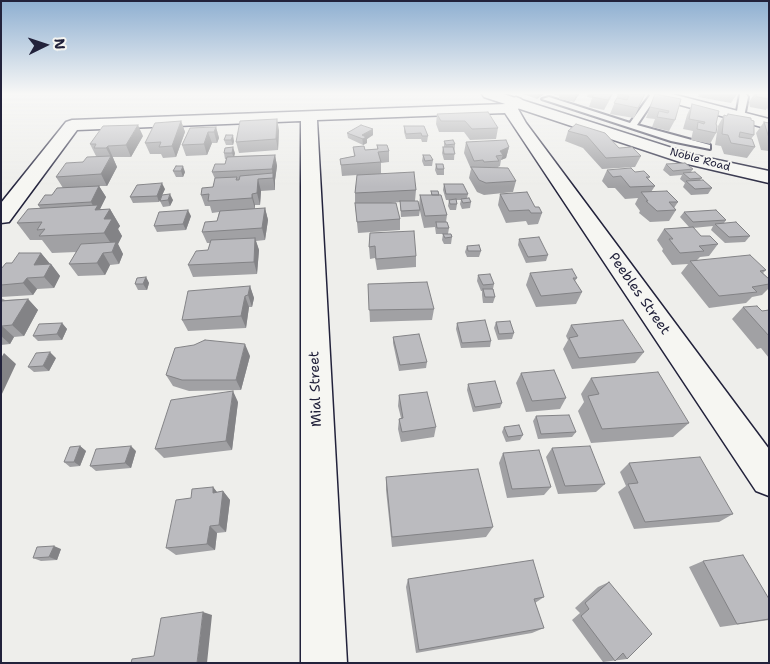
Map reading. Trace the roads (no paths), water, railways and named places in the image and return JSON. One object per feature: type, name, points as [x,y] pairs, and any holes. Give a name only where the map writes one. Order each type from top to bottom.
[{"type":"street","points":[[1,216],[71,125]]},
{"type":"street","name":"Mial Street","points":[[308,125],[324,663]]},
{"type":"street","name":"Peebles Street","points":[[520,125],[769,479]]},
{"type":"street","name":"Noble Road","points":[[577,125],[690,160],[769,177]]},
{"type":"lane","points":[[633,125],[674,139],[707,147]]}]
